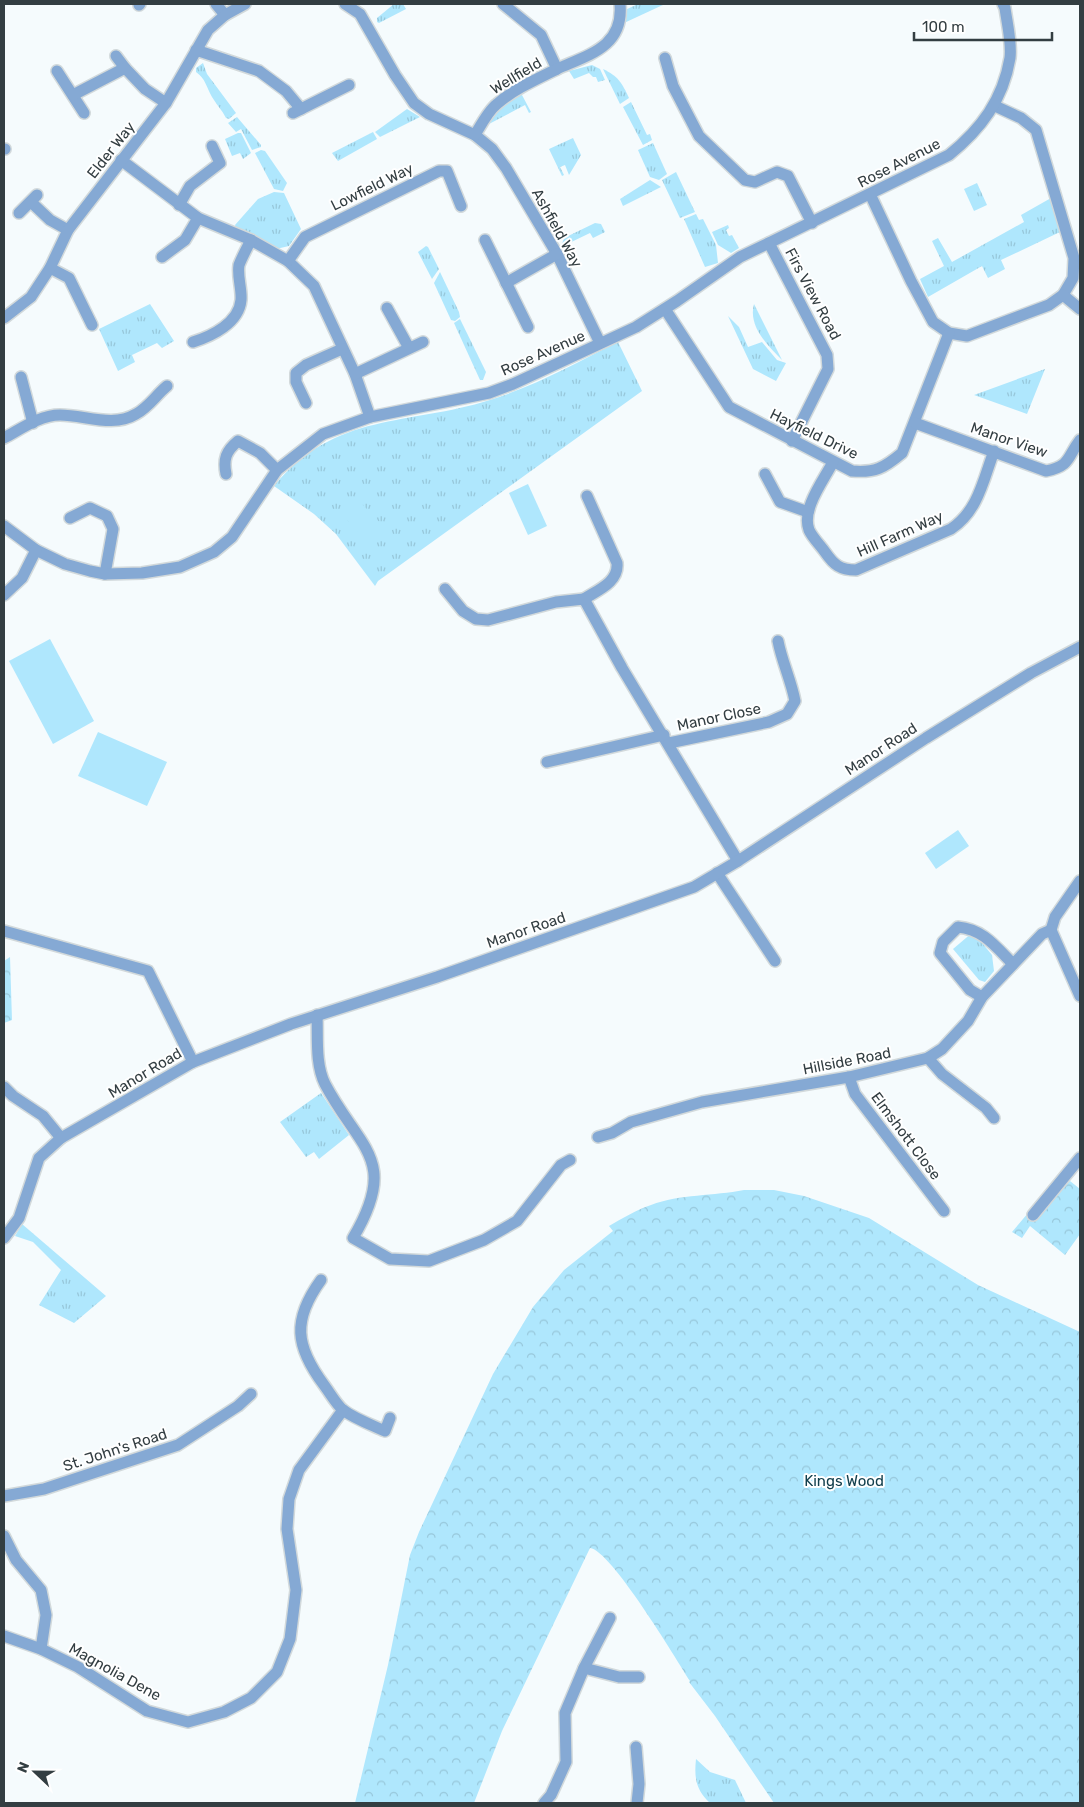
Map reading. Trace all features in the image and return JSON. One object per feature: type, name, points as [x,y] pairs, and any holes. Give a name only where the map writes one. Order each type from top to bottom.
[{"type":"street","points":[[216,4],[225,15]]},
{"type":"street","name":"Elder Way","points":[[4,318],[31,297],[50,268],[68,230],[166,104],[188,69],[196,50],[208,30],[225,15],[245,4]]},
{"type":"street","points":[[345,4],[360,14],[414,104],[438,119],[475,135]]},
{"type":"street","name":"Wellfield","points":[[503,4],[541,35],[557,69]]},
{"type":"street","name":"Wellfield","points":[[475,135],[495,105],[557,69],[594,54],[612,38],[618,27],[620,4]]},
{"type":"street","name":"Rose Avenue","points":[[4,526],[36,550],[65,564],[105,574],[180,567],[214,552],[232,537],[278,470],[324,434],[370,417],[489,392],[513,384],[636,327],[740,257],[949,155],[965,142],[994,106],[1010,57],[1003,4]]},
{"type":"street","points":[[196,50],[259,71],[286,91],[297,111],[349,85]]},
{"type":"street","points":[[116,56],[145,89],[166,104]]},
{"type":"street","points":[[665,58],[674,86],[699,136],[745,180],[755,182],[777,172],[788,176],[812,223]]},
{"type":"street","points":[[73,95],[125,68]]},
{"type":"street","points":[[58,71],[84,113]]},
{"type":"street","points":[[870,194],[911,281],[933,322],[949,333],[967,336],[1049,305],[1063,295],[1073,278],[1074,258],[1036,130],[1022,118],[994,106]]},
{"type":"street","name":"Ashfield Way","points":[[475,135],[492,149],[506,168],[557,254],[600,343]]},
{"type":"street","points":[[179,205],[190,186],[220,163],[212,146]]},
{"type":"street","points":[[121,160],[198,218],[251,240],[288,261],[314,286],[355,374],[370,417]]},
{"type":"street","name":"Lowfield Way","points":[[288,261],[305,237],[439,171],[446,171],[461,206]]},
{"type":"street","points":[[19,213],[34,199],[50,220],[68,230]]},
{"type":"street","points":[[162,257],[185,240],[198,218]]},
{"type":"street","points":[[193,342],[205,338],[225,326],[236,314],[241,302],[239,266],[251,240]]},
{"type":"street","points":[[485,240],[528,327]]},
{"type":"street","name":"Firs View Road","points":[[769,243],[828,355],[828,369],[792,441]]},
{"type":"street","points":[[506,283],[557,254]]},
{"type":"street","points":[[50,268],[69,278],[92,325]]},
{"type":"street","points":[[1063,295],[1080,309]]},
{"type":"street","points":[[387,308],[409,348]]},
{"type":"street","name":"Hayfield Drive","points":[[665,309],[729,407],[852,471],[867,472],[886,467],[902,453],[949,333]]},
{"type":"street","points":[[355,374],[423,342]]},
{"type":"street","points":[[306,403],[296,382],[296,373],[306,365],[342,349]]},
{"type":"street","points":[[21,377],[33,423]]},
{"type":"street","points":[[4,438],[33,423],[60,415],[109,421],[134,415],[152,402],[167,386]]},
{"type":"street","name":"Manor View","points":[[915,423],[1046,471],[1058,469],[1069,461],[1080,440]]},
{"type":"street","points":[[226,474],[224,461],[234,437],[260,453],[278,470]]},
{"type":"street","name":"Hill Farm Way","points":[[808,512],[810,531],[834,564],[844,570],[856,570],[951,529],[964,520],[976,502],[994,452]]},
{"type":"street","points":[[765,474],[780,502],[808,512],[833,462]]},
{"type":"street","points":[[445,589],[463,611],[476,619],[488,620],[556,602],[584,599],[614,579],[618,571],[617,563],[587,496]]},
{"type":"street","points":[[70,518],[90,508],[107,516],[114,529],[105,574]]},
{"type":"street","points":[[4,595],[22,578],[36,550]]},
{"type":"street","name":"Manor Close","points":[[584,599],[622,668],[667,739],[738,861]]},
{"type":"street","name":"Manor Close","points":[[547,762],[769,722],[787,714],[795,701],[792,684],[782,664],[778,641]]},
{"type":"street","name":"Manor Road","points":[[4,1238],[20,1218],[39,1158],[62,1138],[194,1062],[249,1038],[317,1015],[350,1007],[694,887],[738,861],[926,738],[1052,660],[1080,647]]},
{"type":"street","points":[[717,873],[775,962]]},
{"type":"street","points":[[1080,881],[1055,917],[1051,930],[1080,996]]},
{"type":"street","points":[[982,997],[970,990],[940,953],[943,942],[958,927],[971,928],[985,935],[1013,964]]},
{"type":"street","name":"Hillside Road","points":[[598,1137],[612,1133],[631,1122],[702,1102],[849,1077],[928,1058],[942,1049],[968,1021],[982,997],[1042,934],[1051,930]]},
{"type":"street","points":[[4,931],[148,970],[194,1062]]},
{"type":"street","points":[[317,1015],[319,1064],[324,1082],[370,1153],[375,1178],[368,1213],[353,1238],[390,1259],[429,1261],[484,1240],[517,1221],[561,1165],[570,1160]]},
{"type":"street","points":[[928,1058],[942,1074],[986,1108],[994,1118]]},
{"type":"street","name":"Elmshott Close","points":[[849,1077],[855,1094],[944,1211]]},
{"type":"street","points":[[4,1087],[13,1096],[43,1116],[62,1138]]},
{"type":"street","points":[[1033,1215],[1080,1158]]},
{"type":"street","points":[[321,1280],[307,1299],[301,1318],[302,1347],[319,1378],[343,1410],[385,1431],[390,1418]]},
{"type":"street","name":"St. John's Road","points":[[4,1496],[44,1489],[178,1445],[238,1406],[251,1394]]},
{"type":"street","name":"Magnolia Dene","points":[[4,1636],[42,1648],[78,1667],[147,1710],[188,1722],[224,1712],[251,1698],[277,1672],[290,1639],[296,1590],[287,1529],[289,1499],[299,1470],[343,1410]]},
{"type":"street","points":[[4,1536],[16,1560],[41,1590],[46,1615],[42,1648]]},
{"type":"street","points":[[544,1803],[551,1795],[566,1762],[565,1713],[584,1668],[610,1618]]},
{"type":"street","points":[[584,1668],[619,1677],[639,1677]]},
{"type":"street","points":[[636,1747],[639,1784],[636,1803]]},
{"type":"green space","points":[[394,4],[403,4],[406,9],[379,23],[377,22],[377,18]]},
{"type":"green space","points":[[638,4],[665,4],[624,23],[625,10]]},
{"type":"green space","points":[[203,63],[207,74],[236,113],[229,119],[226,118],[212,97],[204,80],[196,72],[196,68]]},
{"type":"green space","points":[[592,65],[600,69],[605,80],[598,82],[596,77],[589,73],[574,79],[569,71]]},
{"type":"green space","points":[[603,69],[619,80],[629,98],[620,104]]},
{"type":"green space","points":[[522,95],[531,112],[529,113],[525,105],[489,124],[488,119],[492,112]]},
{"type":"green space","points":[[631,102],[647,135],[650,134],[652,140],[643,145],[623,107]]},
{"type":"green space","points":[[407,109],[420,117],[380,137],[375,132]]},
{"type":"green space","points":[[237,117],[261,147],[252,150],[241,129],[236,132],[228,123]]},
{"type":"green space","points":[[373,132],[377,139],[338,161],[332,153]]},
{"type":"green space","points":[[241,133],[251,153],[243,159],[240,153],[232,156],[225,139]]},
{"type":"green space","points":[[573,138],[581,155],[569,175],[565,165],[560,167],[564,175],[562,176],[549,149]]},
{"type":"green space","points":[[653,143],[667,174],[659,180],[650,177],[638,150]]},
{"type":"green space","points":[[261,150],[265,151],[287,183],[283,191],[274,189],[255,153]]},
{"type":"green space","points":[[676,172],[695,212],[680,218],[662,180]]},
{"type":"green space","points":[[650,180],[661,187],[623,206],[620,199]]},
{"type":"green space","points":[[977,183],[987,205],[974,211],[964,189]]},
{"type":"green space","points":[[274,192],[284,193],[301,229],[289,246],[276,249],[258,237],[236,228],[235,225],[258,199]]},
{"type":"green space","points":[[1051,198],[1060,232],[1001,260],[1005,269],[988,278],[982,266],[928,297],[920,279],[944,266],[932,241],[938,238],[952,262],[1024,222],[1021,215]]},
{"type":"green space","points":[[696,214],[699,220],[703,219],[716,245],[718,263],[705,267],[684,219]]},
{"type":"green space","points":[[595,223],[601,224],[605,232],[593,238],[590,233],[561,247],[564,238]]},
{"type":"green space","points":[[728,225],[729,228],[726,230],[729,236],[732,235],[739,248],[731,253],[718,245],[712,232]]},
{"type":"green space","points":[[426,246],[439,269],[432,279],[418,252]]},
{"type":"green space","points":[[440,272],[459,312],[460,317],[455,321],[451,320],[434,283]]},
{"type":"green space","points":[[150,304],[174,341],[162,348],[157,343],[132,355],[135,362],[118,371],[99,329]]},
{"type":"green space","points":[[754,304],[782,360],[770,348],[756,327],[753,312]]},
{"type":"green space","points":[[728,316],[739,327],[748,347],[762,342],[777,360],[786,363],[776,381],[753,369]]},
{"type":"green space","points":[[460,319],[486,372],[483,380],[480,380],[454,323]]},
{"type":"green space","points":[[618,342],[642,391],[378,581],[375,586],[336,534],[314,514],[274,486],[298,462],[322,445],[348,433],[374,425],[460,408],[490,400],[539,381]]},
{"type":"green space","points":[[1045,369],[1027,414],[974,395]]},
{"type":"green space","points":[[528,484],[547,526],[528,535],[509,493]]},
{"type":"green space","points":[[360,502],[388,531],[372,547],[344,517]]},
{"type":"green space","points":[[50,639],[94,721],[53,744],[9,661]]},
{"type":"green space","points":[[98,732],[167,762],[147,806],[78,776]]},
{"type":"green space","points":[[958,830],[969,846],[936,869],[925,853]]},
{"type":"green space","points":[[973,932],[992,955],[994,971],[985,982],[979,980],[953,949]]},
{"type":"green space","points":[[10,957],[12,1020],[4,1023],[4,961]]},
{"type":"green space","points":[[321,1093],[349,1135],[319,1159],[314,1152],[306,1157],[280,1122]]},
{"type":"green space","points":[[1070,1181],[1080,1189],[1080,1234],[1065,1255],[1030,1226],[1022,1238],[1012,1232],[1045,1193],[1055,1197]]},
{"type":"green space","name":"Kings Wood","points":[[744,1190],[774,1190],[804,1196],[869,1218],[978,1285],[1080,1332],[1080,1803],[774,1803],[715,1716],[689,1682],[643,1607],[613,1567],[600,1553],[590,1548],[502,1731],[474,1803],[355,1803],[388,1665],[410,1555],[493,1374],[533,1307],[564,1270],[613,1231],[609,1226],[624,1217],[662,1201]]},
{"type":"green space","points":[[22,1224],[106,1296],[74,1323],[39,1305],[61,1270],[33,1242],[15,1236]]},
{"type":"green space","points":[[696,1759],[710,1772],[735,1780],[746,1803],[710,1803],[697,1783],[695,1772]]}]
